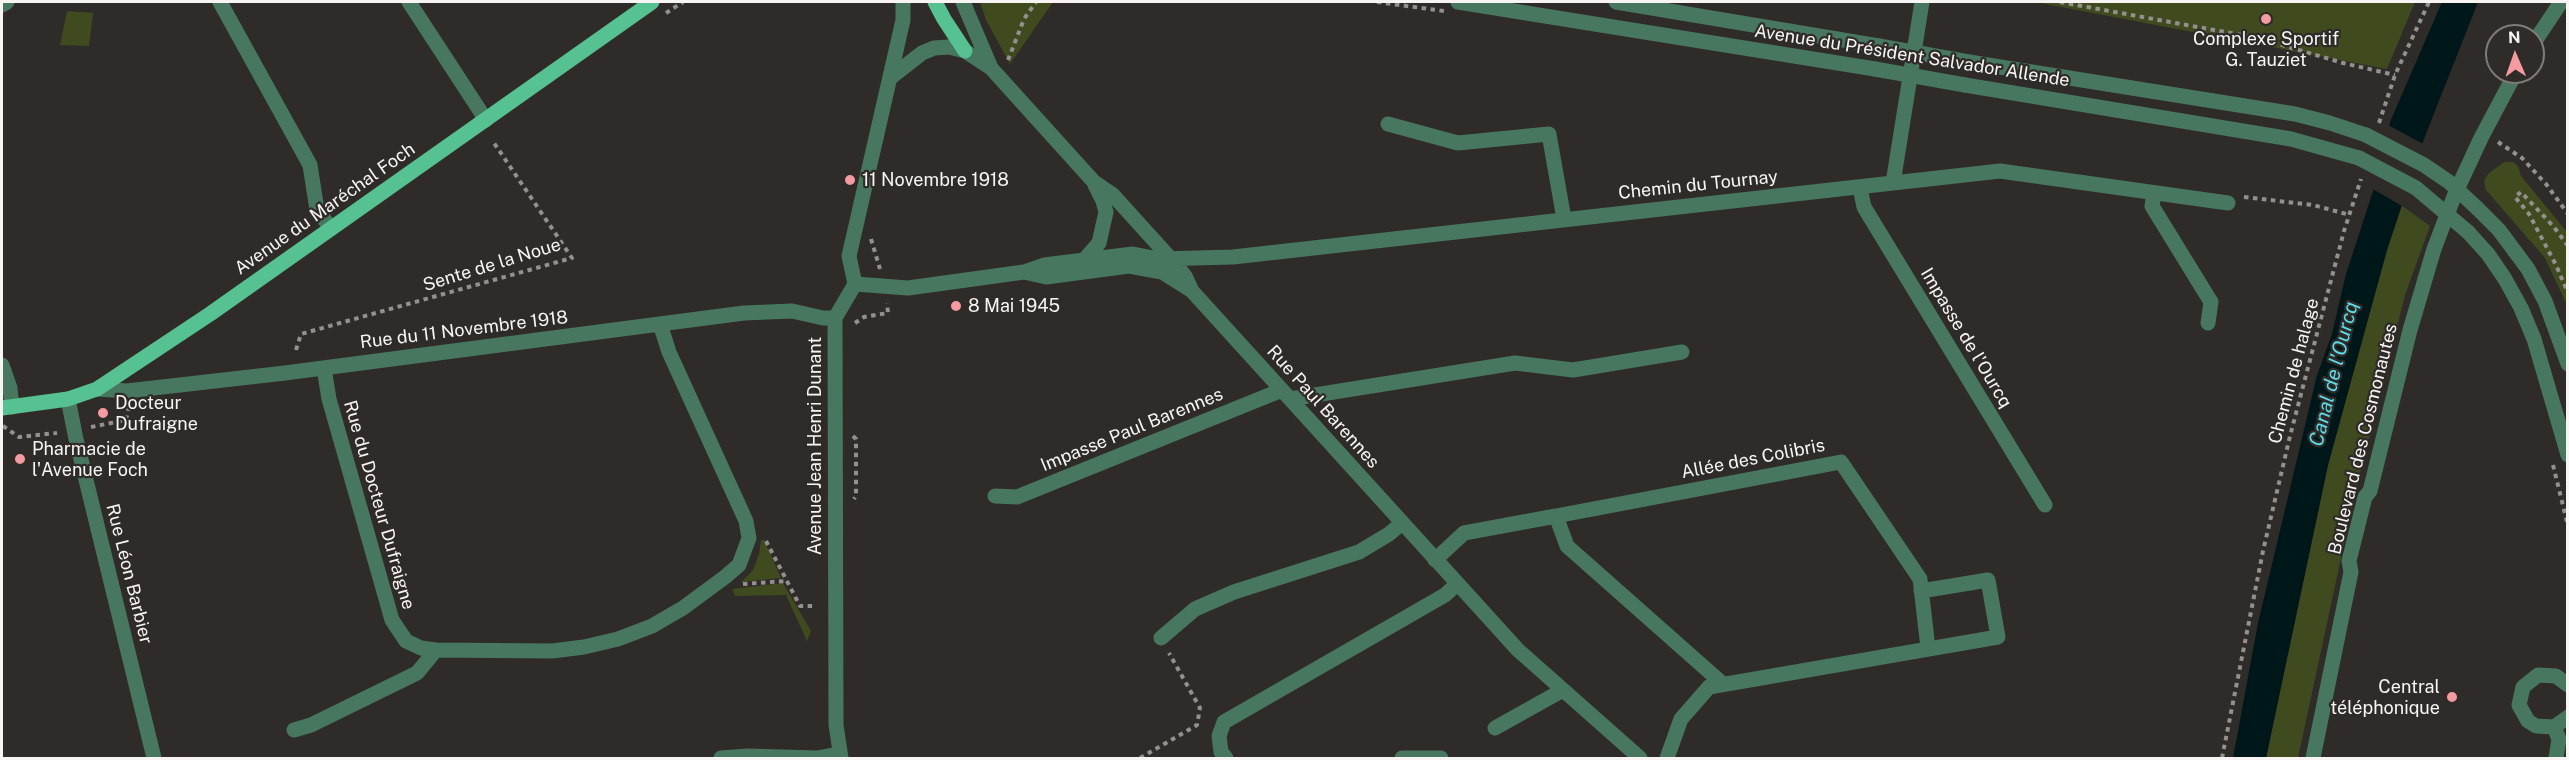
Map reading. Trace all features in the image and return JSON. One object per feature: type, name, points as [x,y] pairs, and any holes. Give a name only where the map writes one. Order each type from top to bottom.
[{"type":"main road","name":"Avenue du Maréchal Foch","points":[[7,408],[68,399],[97,389],[210,314],[652,2]]},
{"type":"main road","points":[[935,2],[966,51]]},
{"type":"street","points":[[2,4],[7,2]]},
{"type":"street","points":[[220,2],[310,165],[317,210],[331,228]]},
{"type":"street","points":[[409,2],[486,120]]},
{"type":"street","points":[[903,2],[903,20],[849,256],[855,284],[908,288],[1024,272],[1046,277],[1130,266],[1162,272],[1192,291]]},
{"type":"street","name":"Rue Paul Barennes","points":[[963,2],[999,66],[1094,182],[1113,195],[1171,259],[1185,276],[1192,291],[1518,650],[1640,759]]},
{"type":"street","name":"Avenue du Président Salvador Allende","points":[[1458,2],[2291,139],[2359,158],[2415,188],[2436,203],[2488,254],[2521,308],[2534,339],[2568,455]]},
{"type":"street","name":"Avenue du Président Salvador Allende","points":[[1616,2],[2295,114],[2371,133],[2450,182],[2499,230],[2528,269],[2549,311],[2568,364]]},
{"type":"street","points":[[1893,183],[1922,2]]},
{"type":"street","points":[[2545,26],[2561,2]]},
{"type":"street","points":[[890,78],[908,62],[928,50],[949,47],[966,51]]},
{"type":"street","name":"Rue Paul Barennes","points":[[966,51],[999,66]]},
{"type":"street","name":"Boulevard des Cosmonautes","points":[[2313,759],[2351,572],[2349,561],[2365,497],[2370,491],[2410,330],[2434,249],[2455,194],[2510,84]]},
{"type":"street","points":[[1388,124],[1458,143],[1549,134],[1564,219]]},
{"type":"street","name":"Chemin du Tournay","points":[[1024,272],[1044,266],[1133,254],[1171,259],[1233,257],[2000,171],[2228,203]]},
{"type":"street","points":[[1085,260],[1099,243],[1106,212],[1094,182]]},
{"type":"street","name":"Impasse de l'Ourcq","points":[[1860,188],[1863,207],[2045,505]]},
{"type":"street","points":[[2154,193],[2152,206],[2211,302],[2208,323]]},
{"type":"street","name":"Avenue Jean Henri Dunant","points":[[840,756],[836,725],[835,318],[855,284]]},
{"type":"street","name":"Rue du 11 Novembre 1918","points":[[97,389],[127,391],[777,311],[835,318]]},
{"type":"street","name":"Rue du Docteur Dufraigne","points":[[324,368],[329,399],[392,620],[406,641],[421,648],[436,650],[552,651],[584,647],[618,639],[652,626],[683,608],[739,565],[749,538],[746,521],[669,352],[660,324]]},
{"type":"street","name":"Impasse Paul Barennes","points":[[994,496],[1017,497],[1286,395],[1515,363],[1574,370],[1682,352]]},
{"type":"street","points":[[2,365],[10,388],[7,408]]},
{"type":"street","name":"Rue Léon Barbier","points":[[68,399],[153,759]]},
{"type":"street","name":"Allée des Colibris","points":[[1435,560],[1464,533],[1840,462],[1920,579],[1928,648]]},
{"type":"street","points":[[1556,516],[1567,546],[1723,684]]},
{"type":"street","points":[[1161,638],[1195,609],[1234,592],[1359,552],[1389,534],[1402,523]]},
{"type":"street","points":[[1666,759],[1682,719],[1709,687],[1998,637],[1988,580],[1921,591]]},
{"type":"street","points":[[1226,759],[1221,753],[1219,736],[1224,722],[1445,595],[1457,584]]},
{"type":"street","points":[[294,730],[311,725],[417,673],[436,650]]},
{"type":"street","points":[[2568,685],[2556,676],[2538,675],[2530,680],[2520,695],[2519,705],[2528,721],[2536,726],[2554,727],[2568,717]]},
{"type":"street","points":[[1495,728],[1563,690]]},
{"type":"street","points":[[2554,727],[2559,739],[2556,759]]},
{"type":"street","points":[[721,759],[748,756],[818,758],[840,756]]},
{"type":"street","points":[[1402,759],[1441,758]]},
{"type":"path","points":[[999,66],[1024,19],[1036,2]]},
{"type":"path","points":[[2060,2],[2258,38],[2343,63],[2395,75]]},
{"type":"path","points":[[2371,133],[2429,2]]},
{"type":"path","name":"Sente de la Noue","points":[[296,350],[301,334],[572,258],[492,140]]},
{"type":"path","points":[[2496,141],[2522,158],[2546,184],[2568,214]]},
{"type":"path","name":"Chemin de halage","points":[[2222,759],[2263,551],[2290,436],[2349,215],[2363,173]]},
{"type":"path","points":[[2568,246],[2554,226],[2520,192],[2515,197],[2539,233],[2568,293]]},
{"type":"path","points":[[2228,203],[2230,195],[2313,205],[2349,215]]},
{"type":"path","points":[[93,426],[126,420]]},
{"type":"path","points":[[2,425],[19,437],[63,432]]},
{"type":"path","points":[[764,536],[800,606],[815,606]]},
{"type":"path","points":[[733,585],[786,581]]},
{"type":"path","points":[[1140,759],[1197,725],[1200,708],[1161,638]]},
{"type":"green space","points":[[980,2],[1053,2],[1010,64],[986,20]]},
{"type":"green space","name":"Complexe Sportif G. Tauziet","points":[[2035,2],[2415,2],[2387,69]]},
{"type":"green space","points":[[67,11],[93,13],[89,46],[60,45]]},
{"type":"green space","points":[[2504,162],[2513,162],[2518,166],[2521,176],[2567,232],[2567,305],[2545,258],[2486,190],[2484,181],[2488,174]]},
{"type":"green space","points":[[2401,205],[2430,226],[2405,295],[2355,493],[2298,758],[2266,758],[2328,465]]},
{"type":"green space","points":[[761,540],[764,540],[781,578],[741,582],[753,570]]},
{"type":"green space","points":[[783,583],[811,631],[807,641],[786,595],[735,596],[732,589]]},
{"type":"water","name":"Canal de l'Ourcq","points":[[2442,2],[2478,2],[2424,139],[2387,250],[2328,465],[2266,758],[2233,758],[2258,623],[2317,375],[2332,334],[2346,274],[2377,179],[2390,122]]},
{"type":"pier","points":[[2386,124],[2425,145],[2404,207],[2371,188]]},
{"type":"place","name":"Complexe Sportif G. Tauziet","points":[[2266,19]]},
{"type":"place","name":"11 Novembre 1918","points":[[850,180]]},
{"type":"place","name":"8 Mai 1945","points":[[956,306]]},
{"type":"place","name":"Docteur Dufraigne","points":[[103,413]]},
{"type":"place","name":"Pharmacie de l'Avenue Foch","points":[[20,459]]},
{"type":"place","name":"Central téléphonique","points":[[2452,697]]}]
